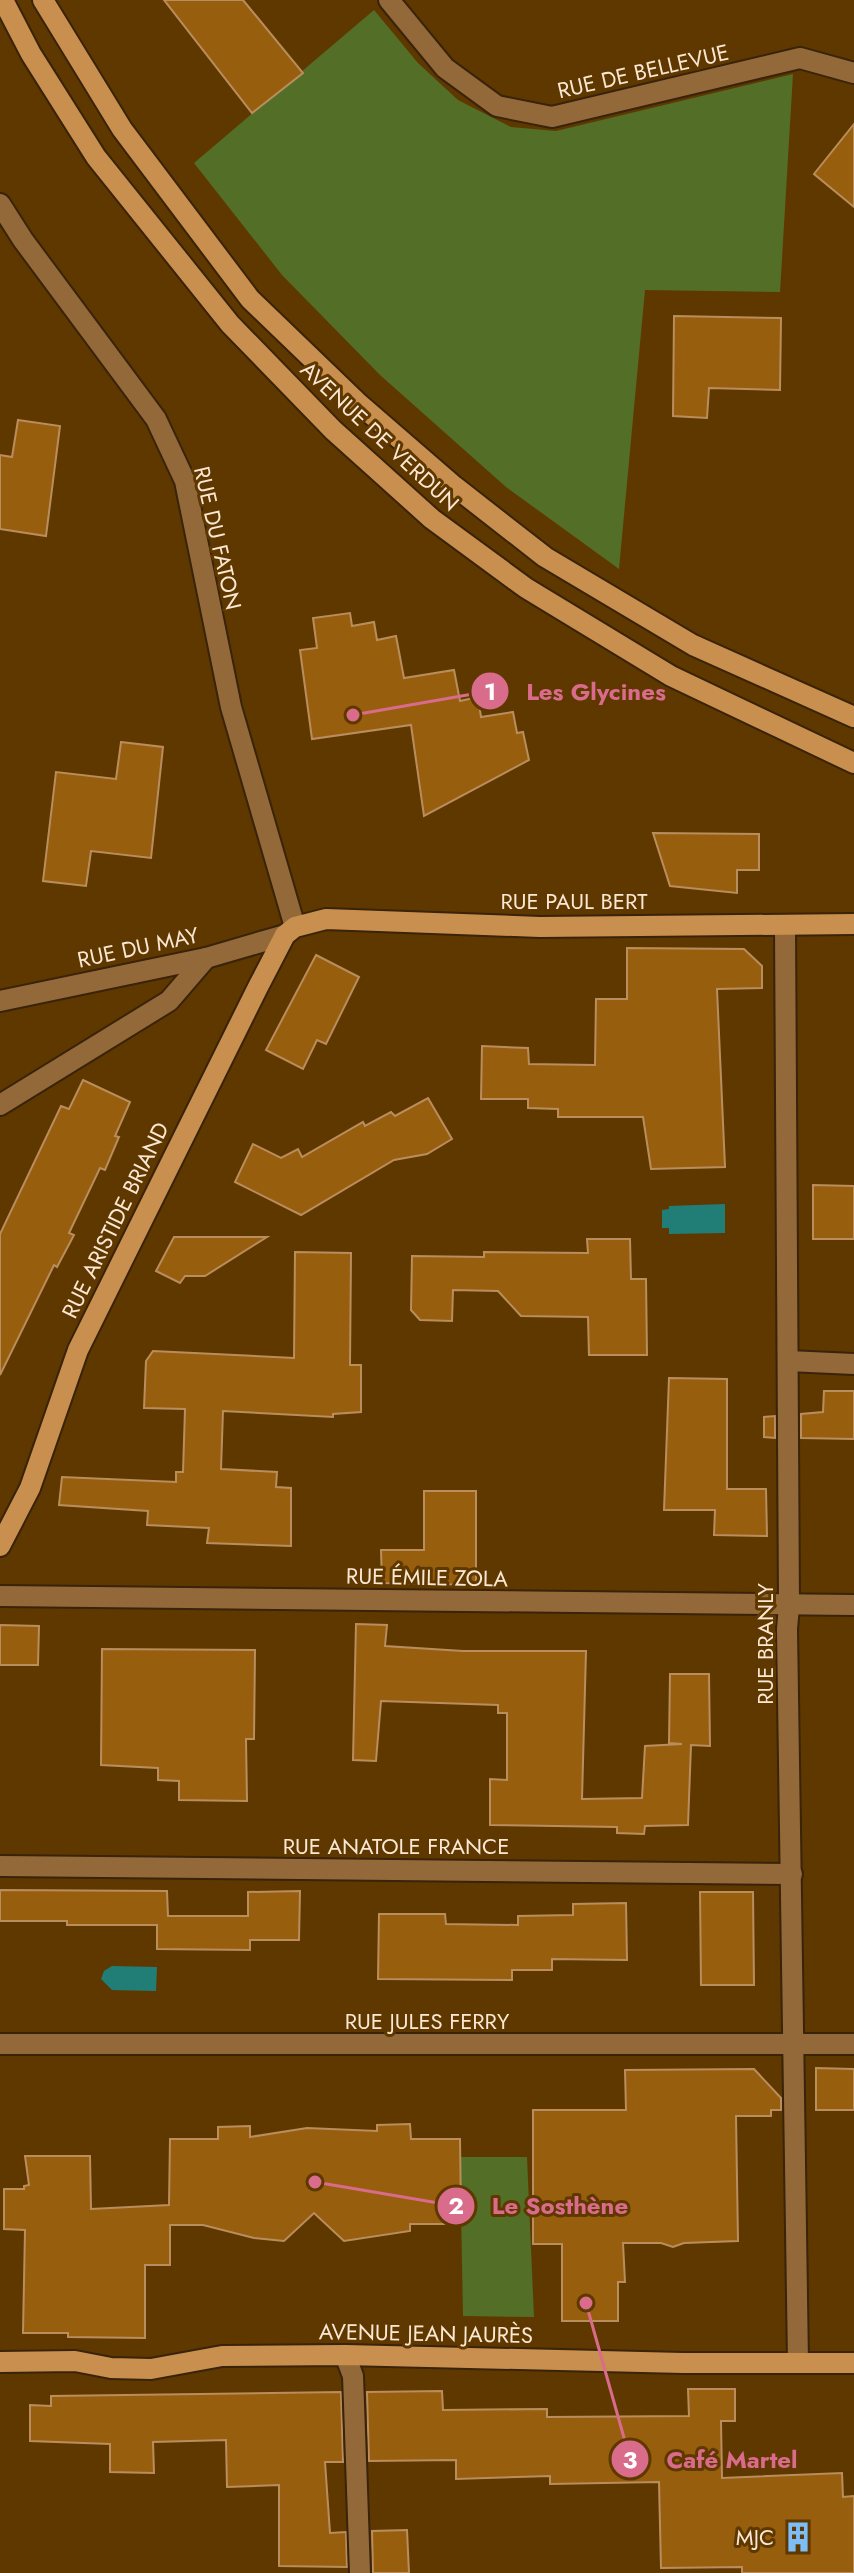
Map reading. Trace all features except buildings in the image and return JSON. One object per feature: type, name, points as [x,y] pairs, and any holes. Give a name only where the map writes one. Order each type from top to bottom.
[{"type":"main road","name":"AVENUE DE VERDUN","points":[[3,0],[31,54],[96,157],[230,324],[333,430],[432,519],[526,588],[671,676],[854,763]]},
{"type":"main road","name":"AVENUE DE VERDUN","points":[[43,0],[57,10],[122,129],[250,299],[357,402],[454,486],[545,557],[693,645],[854,717]]},
{"type":"main road","name":"RUE PAUL BERT","points":[[290,931],[326,919],[540,927],[854,924]]},
{"type":"main road","name":"RUE ARISTIDE BRIAND","points":[[0,1546],[30,1488],[78,1350],[290,931]]},
{"type":"main road","name":"AVENUE JEAN JAURÈS","points":[[0,2362],[75,2361],[111,2368],[151,2369],[222,2356],[345,2355],[854,2363]]},
{"type":"street","name":"RUE DE BELLEVUE","points":[[389,0],[445,68],[497,106],[552,117],[800,58],[854,73]]},
{"type":"street","name":"RUE DU FATON","points":[[0,204],[23,240],[156,419],[185,481],[231,707],[290,931]]},
{"type":"street","name":"RUE BRANLY","points":[[785,925],[787,1629],[798,2363]]},
{"type":"street","name":"RUE DU MAY","points":[[0,1001],[206,958],[290,931]]},
{"type":"street","points":[[0,1105],[169,1001],[206,958]]},
{"type":"street","points":[[788,1361],[854,1364]]},
{"type":"street","name":"RUE ÉMILE ZOLA","points":[[0,1596],[854,1605]]},
{"type":"street","name":"RUE ANATOLE FRANCE","points":[[0,1866],[792,1874]]},
{"type":"street","name":"RUE JULES FERRY","points":[[0,2044],[854,2044]]},
{"type":"street","points":[[345,2355],[353,2376],[360,2573]]},
{"type":"green space","points":[[374,10],[418,63],[458,100],[511,127],[556,131],[793,74],[780,292],[645,290],[619,569],[506,487],[380,375],[282,275],[194,163]]},
{"type":"green space","points":[[460,2157],[527,2157],[534,2317],[463,2316]]},
{"type":"water","points":[[725,1204],[725,1233],[669,1234],[669,1228],[662,1228],[662,1210],[669,1209],[669,1206]]},
{"type":"water","points":[[112,1966],[157,1967],[156,1991],[112,1990],[101,1979],[104,1971]]},
{"type":"place","name":"Les Glycines","points":[[353,715]]},
{"type":"place","name":"Le Sosthène","points":[[315,2182]]},
{"type":"place","name":"Café Martel","points":[[586,2303]]},
{"type":"place","name":"MJC","points":[[798,2537]]}]
